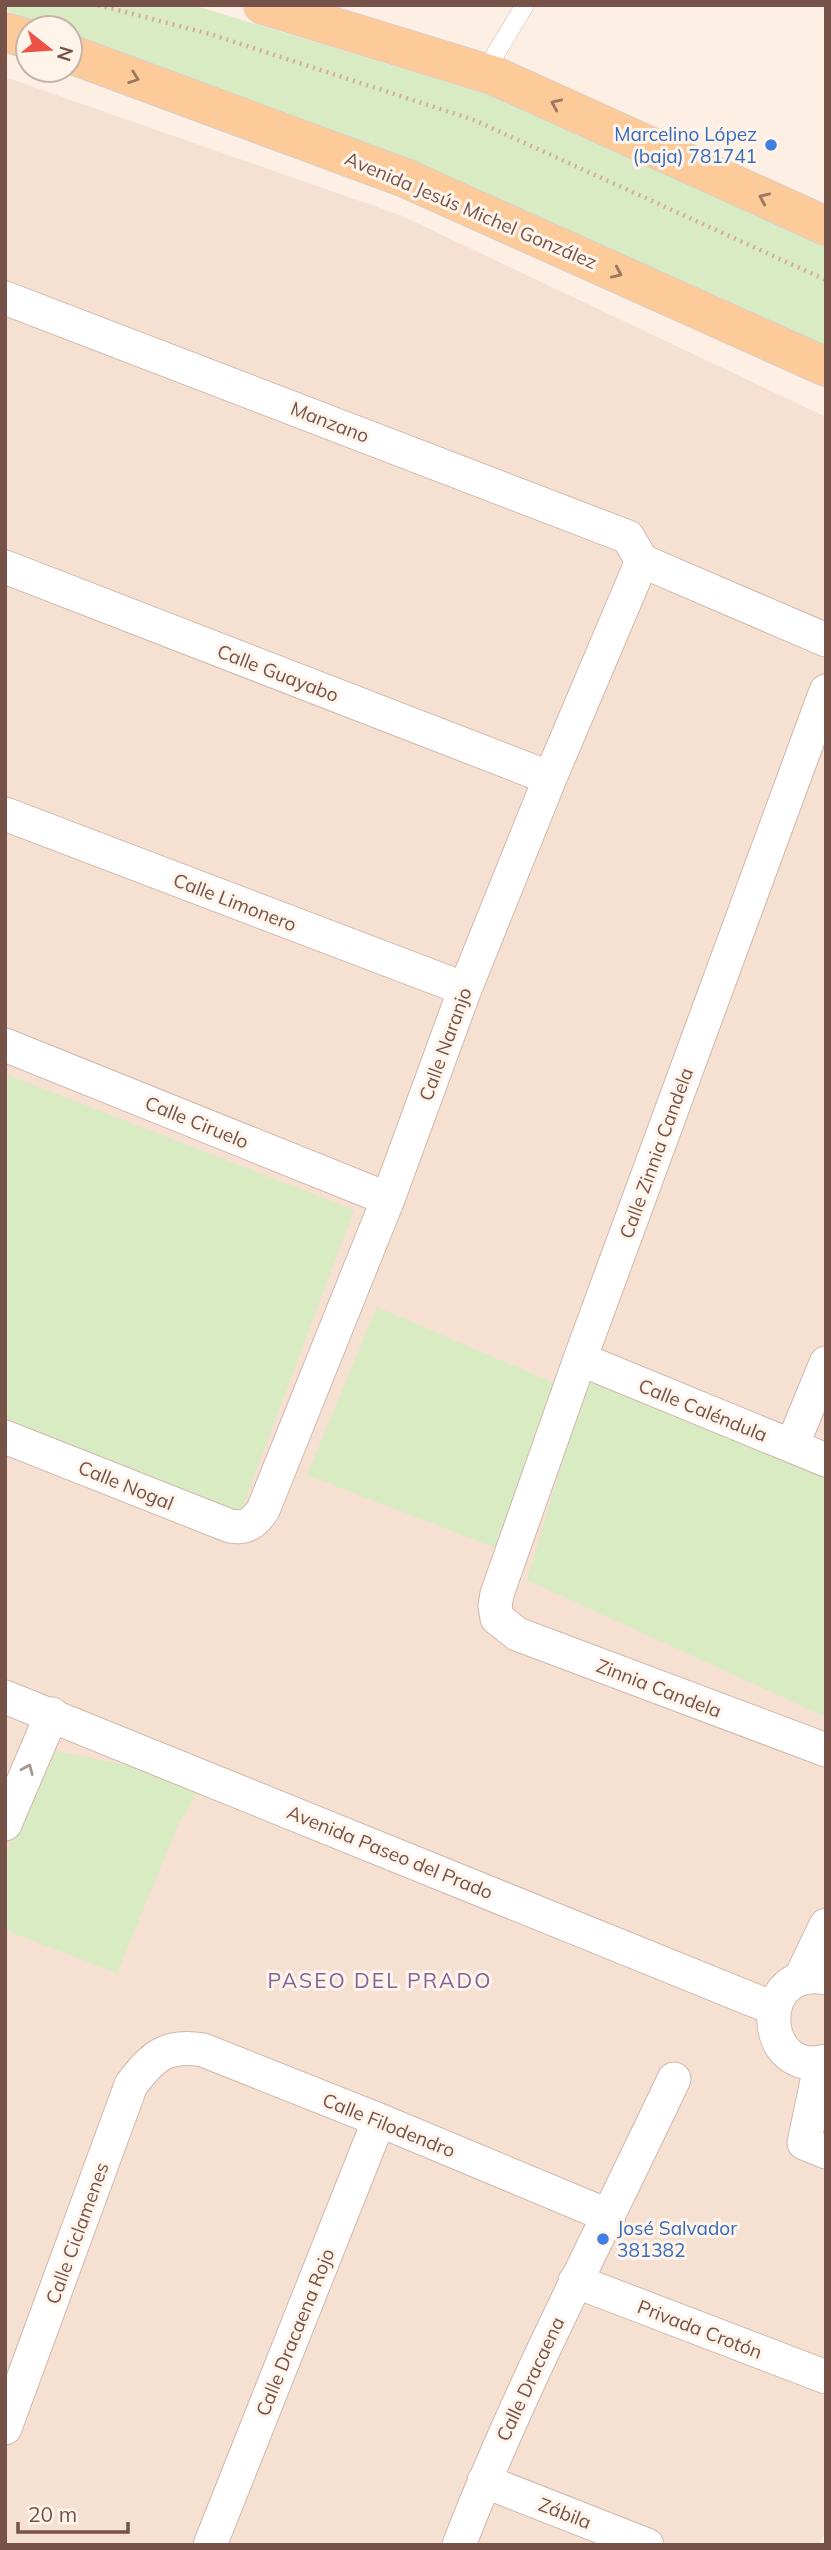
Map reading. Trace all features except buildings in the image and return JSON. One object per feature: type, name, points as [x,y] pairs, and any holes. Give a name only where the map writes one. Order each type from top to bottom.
[{"type":"main road","points":[[264,5],[340,23],[484,73],[826,226]]},
{"type":"main road","name":"Avenida Jesús Michel González","points":[[84,59],[405,178],[826,366]]},
{"type":"street","name":"Manzano","points":[[5,298],[628,537],[642,561]]},
{"type":"street","points":[[642,561],[826,640]]},
{"type":"street","name":"Calle Naranjo","points":[[249,1525],[257,1520],[263,1510],[388,1199],[465,989],[642,561]]},
{"type":"street","name":"Calle Guayabo","points":[[5,567],[550,778]]},
{"type":"street","name":"Calle Zinnia Candela","points":[[497,1618],[497,1594],[580,1359],[826,691]]},
{"type":"street","name":"Calle Limonero","points":[[5,814],[465,989]]},
{"type":"street","name":"Calle Ciruelo","points":[[5,1045],[388,1199]]},
{"type":"street","name":"Calle Caléndula","points":[[580,1359],[826,1460]]},
{"type":"street","points":[[792,1446],[826,1363]]},
{"type":"street","name":"Calle Nogal","points":[[5,1437],[230,1526],[249,1525]]},
{"type":"street","name":"Zinnia Candela","points":[[497,1618],[517,1634],[826,1750]]},
{"type":"street","name":"Avenida Paseo del Prado","points":[[5,1697],[773,2008]]},
{"type":"street","points":[[5,1824],[51,1714]]},
{"type":"street","points":[[826,1925],[813,1978],[783,1990],[773,2008],[772,2022],[775,2036],[783,2048],[794,2057],[807,2061],[823,2061],[804,2143],[826,2152]]},
{"type":"street","name":"Calle Filodendro","points":[[166,2050],[185,2047],[203,2050],[609,2216]]},
{"type":"street","name":"Calle Ciclamenes","points":[[5,2428],[131,2085],[147,2064],[166,2050]]},
{"type":"street","name":"Calle Dracaena","points":[[459,2545],[484,2481],[575,2281],[674,2079]]},
{"type":"street","name":"Calle Dracaena Rojo","points":[[210,2545],[379,2120]]},
{"type":"street","name":"Privada Crotón","points":[[575,2281],[826,2377]]},
{"type":"street","name":"Zábila","points":[[484,2481],[647,2545]]},
{"type":"lane","points":[[484,73],[525,5]]},
{"type":"path","points":[[98,5],[210,34],[474,120],[826,280]]},
{"type":"shaded area","points":[[5,77],[14,80],[14,84],[25,84],[400,215],[826,417],[826,2530],[819,2545],[5,2545]]},
{"type":"green space","points":[[5,5],[193,5],[509,101],[826,244],[826,347],[443,174],[84,39],[84,14],[16,14],[5,10]]},
{"type":"green space","points":[[5,1074],[354,1210],[238,1519],[5,1417]]},
{"type":"green space","points":[[377,1307],[563,1387],[499,1549],[307,1475]]},
{"type":"green space","points":[[589,1372],[826,1472],[826,1717],[527,1580]]},
{"type":"green space","points":[[46,1749],[203,1781],[178,1825],[117,1973],[5,1930],[5,1858]]},
{"type":"place","name":"Marcelino López (baja) 781741","points":[[771,145]]},
{"type":"place","name":"José Salvador 381382","points":[[603,2239]]},
{"type":"district","name":"PASEO DEL PRADO","points":[[380,1980]]}]
